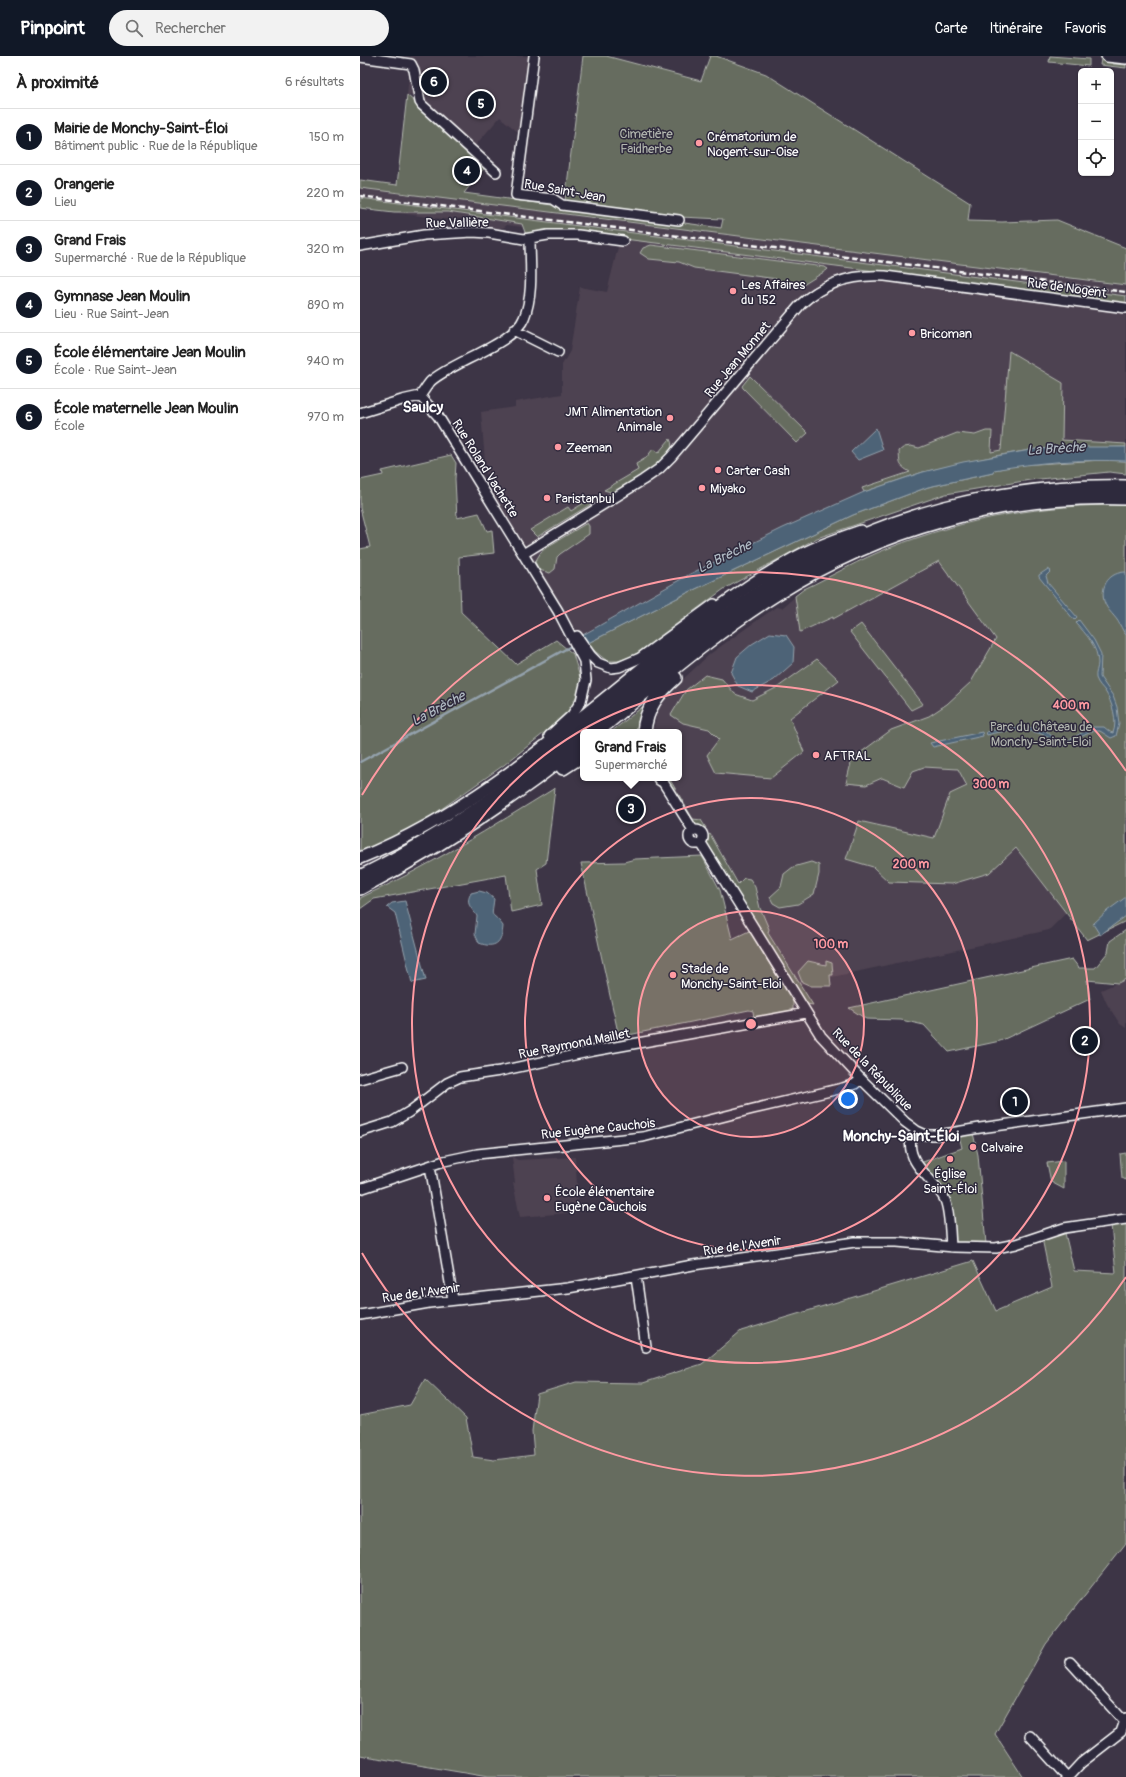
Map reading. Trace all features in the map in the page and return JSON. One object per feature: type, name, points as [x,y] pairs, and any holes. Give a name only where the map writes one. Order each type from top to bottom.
[{"type":"highway","points":[[583,729],[718,622],[778,580],[853,541],[895,524],[934,512],[986,499],[1034,491],[1088,487],[1126,487]]},
{"type":"highway","points":[[600,729],[712,639],[775,595],[813,572],[853,552],[896,535],[946,519],[978,511],[1021,504],[1092,498],[1126,498]]},
{"type":"highway","points":[[645,729],[651,706],[663,690],[688,667],[775,595]]},
{"type":"highway","points":[[360,878],[427,841],[512,785],[580,731]]},
{"type":"highway","points":[[432,849],[500,805],[580,744]]},
{"type":"highway","points":[[360,888],[432,849],[513,802],[580,757]]},
{"type":"main road","points":[[1107,56],[1126,58]]},
{"type":"main road","points":[[360,858],[414,833],[482,792],[562,732],[727,601],[787,562],[824,544],[884,522],[934,512]]},
{"type":"street","name":"Rue Saint-Jean","points":[[534,56],[516,195],[553,199],[562,205],[679,220]]},
{"type":"street","points":[[360,57],[410,64],[414,70],[420,102],[422,105],[496,172]]},
{"type":"street","name":"Rue Vallière","points":[[360,246],[430,234],[484,232],[521,239],[548,235],[578,235],[623,241]]},
{"type":"street","points":[[360,413],[420,396],[433,380],[502,339],[514,330],[524,318],[528,306],[530,238]]},
{"type":"street","name":"Rue Jean Monnet","points":[[523,554],[643,480],[663,466],[797,309],[809,298],[827,286],[852,277],[877,275],[1005,292]]},
{"type":"street","name":"Rue de Nogent","points":[[1005,292],[1126,308]]},
{"type":"street","points":[[514,330],[558,352]]},
{"type":"street","name":"Rue Roland Vachette","points":[[420,396],[438,416],[582,650]]},
{"type":"street","points":[[582,650],[602,665],[611,668],[623,666],[640,658],[727,596],[753,583]]},
{"type":"street","points":[[482,792],[555,732],[576,710],[583,696],[585,685],[585,670],[582,650]]},
{"type":"street","name":"Rue de la République","points":[[663,781],[693,830],[689,835],[689,840],[694,844],[701,843],[824,1040],[861,1079],[902,1119],[917,1131],[926,1135],[938,1135],[1126,1108]]},
{"type":"street","name":"Rue Raymond Maillet","points":[[360,1132],[392,1122],[409,1112],[447,1083],[460,1077],[494,1072],[593,1051],[806,1013]]},
{"type":"street","points":[[360,1079],[402,1067]]},
{"type":"street","name":"Rue Eugène Cauchois","points":[[360,1189],[454,1159],[490,1152],[619,1141],[652,1136],[753,1109],[843,1088],[855,1084],[861,1079]]},
{"type":"street","points":[[902,1119],[918,1166],[945,1200],[951,1247]]},
{"type":"street","points":[[910,1144],[912,1137],[917,1131]]},
{"type":"street","points":[[430,1166],[453,1300]]},
{"type":"street","name":"Rue de l'Avenir","points":[[360,1315],[453,1300],[560,1289],[693,1266],[860,1242],[898,1242],[951,1247],[987,1248],[1006,1246],[1064,1228],[1126,1219]]},
{"type":"street","points":[[636,1276],[646,1347]]},
{"type":"street","points":[[1030,1736],[1067,1777],[1078,1766],[1119,1734],[1125,1725],[1070,1662]]},
{"type":"shaded area","points":[[411,56],[528,56],[518,132],[500,117],[473,148],[423,101],[422,93],[407,95]]},
{"type":"shaded area","points":[[360,180],[1004,264],[1006,270],[1126,285],[1126,296],[1076,290],[1010,286],[1011,298],[1126,313],[1126,444],[1061,440],[1063,383],[1001,450],[926,466],[862,488],[864,492],[783,528],[714,562],[578,637],[488,498],[481,412],[515,407],[515,402],[562,394],[562,365],[570,351],[580,287],[607,292],[620,239],[526,235],[523,227],[507,225],[503,228],[473,229],[473,218],[444,219],[360,208]]},
{"type":"shaded area","name":"AFTRAL","points":[[923,536],[996,639],[971,682],[947,704],[930,716],[986,809],[1066,913],[1049,930],[800,984],[727,866],[701,820],[693,819],[671,781],[682,781],[682,729],[654,729],[656,718],[653,714],[664,697],[710,654],[776,607],[782,608],[804,589],[888,548]]},
{"type":"shaded area","points":[[1126,979],[1126,1028],[1120,1024],[1107,1004],[1101,990]]},
{"type":"shaded area","name":"École élémentaire Eugène Cauchois","points":[[512,1157],[518,1160],[575,1157],[579,1212],[520,1217],[513,1183],[515,1183]]},
{"type":"green space","name":"Cimetière Faidherbe","points":[[583,56],[606,56],[701,81],[710,56],[716,56],[766,74],[970,203],[968,221],[1002,222],[1057,220],[1126,248],[1126,285],[360,188],[360,180],[397,185],[407,95],[486,166],[464,193],[721,228],[723,219],[680,217],[565,201]]},
{"type":"green space","points":[[1050,56],[1089,59],[1089,66],[1049,62]]},
{"type":"green space","points":[[1101,59],[1112,62],[1113,64],[1126,65],[1126,68],[1100,65]]},
{"type":"green space","points":[[360,198],[1126,296],[1126,303],[593,235],[526,235],[522,224],[448,212],[394,212],[360,208]]},
{"type":"green space","points":[[651,245],[825,267],[828,269],[803,285],[788,284],[777,279],[694,268],[679,262],[649,259],[640,253],[643,248]]},
{"type":"green space","points":[[1009,351],[1063,383],[1062,440],[1126,444],[1126,447],[1036,449],[995,456],[923,472],[864,492],[862,488],[910,472],[903,468],[900,462],[899,451],[904,447],[911,446],[919,448],[957,433],[975,435],[986,431],[992,431],[991,452],[1001,450]]},
{"type":"green space","points":[[750,376],[808,433],[797,443],[743,388],[742,386]]},
{"type":"green space","points":[[670,439],[672,446],[668,454],[651,470],[614,493],[604,490],[638,470],[636,464],[646,458],[653,449],[658,453]]},
{"type":"green space","points":[[451,455],[456,463],[455,479],[457,518],[479,513],[487,531],[492,530],[494,553],[459,557],[461,612],[516,664],[556,640],[573,654],[582,684],[568,714],[504,765],[370,859],[360,864],[360,549],[370,547],[360,508],[360,480],[383,475],[382,471]]},
{"type":"green space","points":[[1103,460],[1126,461],[1126,474],[1109,472],[1030,480],[946,494],[817,538],[724,589],[633,656],[618,661],[607,661],[586,644],[687,593],[853,515],[928,487],[993,473],[994,470],[1019,465]]},
{"type":"green space","points":[[595,496],[596,501],[537,537],[530,530],[568,507],[571,511]]},
{"type":"green space","name":"Parc du Château de Monchy-Saint-Eloi","points":[[1095,505],[1126,505],[1126,921],[1087,940],[1016,848],[989,873],[952,884],[889,882],[873,867],[846,859],[859,821],[934,838],[950,794],[967,786],[958,769],[924,767],[913,771],[904,787],[882,778],[866,785],[846,783],[852,759],[891,730],[929,716],[947,704],[971,682],[996,639],[939,561],[833,619],[833,617],[800,632],[795,596],[804,589],[878,552],[947,528],[1035,510]]},
{"type":"green space","points":[[587,523],[589,526],[589,534],[557,557],[555,569],[550,573],[539,570],[535,562],[541,552]]},
{"type":"green space","points":[[861,624],[923,704],[911,710],[850,632]]},
{"type":"green space","points":[[817,659],[839,680],[790,718],[804,752],[771,778],[716,773],[707,755],[719,739],[709,729],[683,723],[671,715],[686,690],[705,675],[722,679],[735,694],[752,700],[778,687]]},
{"type":"green space","points":[[646,704],[638,721],[638,729],[615,729]]},
{"type":"green space","points":[[668,781],[671,781],[693,819],[701,820],[706,828],[697,828]]},
{"type":"green space","points":[[555,788],[546,863],[537,869],[542,905],[511,912],[506,875],[374,899],[360,909],[360,898],[435,860],[484,832]]},
{"type":"green space","points":[[710,834],[738,884],[744,878],[750,879],[755,887],[760,908],[769,929],[768,933],[813,1005],[807,1004],[705,842],[706,837]]},
{"type":"green space","name":"Stade de Monchy-Saint-Eloi","points":[[702,856],[720,890],[732,939],[749,931],[793,1001],[793,1009],[791,1011],[754,1018],[753,1011],[749,1010],[619,1037],[581,863],[624,862],[635,859]]},
{"type":"green space","points":[[811,862],[819,865],[819,874],[814,894],[798,904],[780,907],[773,903],[770,897],[781,887],[784,874],[793,867]]},
{"type":"green space","points":[[1126,930],[1126,979],[1118,983],[1087,980],[1090,999],[1000,1041],[949,1052],[924,1025],[901,1020],[866,1019],[849,1008],[1072,959],[1079,968],[1095,968],[1108,952],[1110,941]]},
{"type":"green space","points":[[808,961],[826,965],[826,961],[832,963],[833,975],[830,975],[831,986],[811,986],[802,982],[798,972]]},
{"type":"green space","points":[[973,1133],[978,1155],[986,1244],[957,1244],[955,1242],[950,1196],[920,1163],[962,1148],[959,1135]]},
{"type":"green space","points":[[1126,1153],[1126,1180],[1122,1178],[1120,1154]]},
{"type":"green space","points":[[1064,1161],[1064,1189],[1051,1182],[1047,1163]]},
{"type":"green space","points":[[1126,1222],[1126,1543],[1046,1644],[995,1734],[1023,1777],[488,1777],[360,1755],[360,1415],[410,1405],[425,1379],[466,1418],[473,1457],[494,1460],[534,1455],[532,1431],[537,1394],[576,1382],[643,1383],[702,1364],[741,1331],[973,1261],[996,1311],[1052,1287],[1042,1238],[1065,1233],[1074,1271],[1116,1273],[1111,1225]]},
{"type":"water","points":[[876,428],[883,450],[858,460],[851,452]]},
{"type":"water","name":"La Brèche","points":[[1126,447],[1126,461],[1076,461],[1027,465],[994,470],[993,473],[928,487],[853,515],[687,593],[586,644],[581,636],[690,574],[783,528],[864,492],[923,472],[963,462],[1036,449]]},
{"type":"water","points":[[1048,569],[1051,571],[1046,576],[1048,583],[1077,617],[1074,620],[1039,577],[1039,575]]},
{"type":"water","points":[[1126,572],[1126,635],[1107,608],[1103,595],[1105,585],[1111,577],[1115,574]]},
{"type":"water","points":[[1079,620],[1094,640],[1101,654],[1100,677],[1113,696],[1117,707],[1119,724],[1116,736],[1111,738],[1100,731],[1093,731],[1062,746],[1044,735],[1030,731],[1008,731],[987,735],[986,732],[999,729],[1025,727],[1046,731],[1056,740],[1064,743],[1092,727],[1104,727],[1113,733],[1115,717],[1112,706],[1108,695],[1096,678],[1098,663],[1096,652],[1094,646],[1076,623]]},
{"type":"water","points":[[770,633],[786,635],[794,647],[793,663],[774,680],[752,692],[738,686],[731,673],[737,657],[752,644]]},
{"type":"water","points":[[982,732],[983,736],[933,747],[930,743]]},
{"type":"water","points":[[479,891],[487,893],[494,899],[492,913],[503,926],[501,937],[497,943],[493,945],[479,943],[475,934],[477,916],[469,903],[469,897],[471,893]]},
{"type":"water","points":[[1126,897],[1126,916],[1100,935],[1093,924]]},
{"type":"water","points":[[405,901],[426,980],[412,983],[395,913],[387,907],[392,903]]},
{"type":"waterway","name":"La Brèche","points":[[360,762],[573,645]]},
{"type":"railway","points":[[360,196],[1126,292]]},
{"type":"place","name":"École maternelle Jean Moulin","points":[[434,82]]},
{"type":"place","name":"École élémentaire Jean Moulin","points":[[481,104]]},
{"type":"place","name":"Crématorium de Nogent-sur-Oise","points":[[699,143]]},
{"type":"place","name":"Gymnase Jean Moulin","points":[[467,171]]},
{"type":"place","name":"Les Affaires du 152","points":[[733,291]]},
{"type":"place","name":"Bricoman","points":[[912,333]]},
{"type":"place","name":"JMT Alimentation Animale","points":[[670,418]]},
{"type":"place","name":"Zeeman","points":[[558,447]]},
{"type":"place","name":"Carter Cash","points":[[718,470]]},
{"type":"place","name":"Miyako","points":[[702,488]]},
{"type":"place","name":"Paristanbul","points":[[547,498]]},
{"type":"place","name":"AFTRAL","points":[[816,755]]},
{"type":"place","name":"Grand Frais","points":[[631,809]]},
{"type":"place","name":"Stade de Monchy-Saint-Eloi","points":[[673,975]]},
{"type":"place","name":"Orangerie","points":[[1085,1041]]},
{"type":"place","name":"Mairie de Monchy-Saint-Éloi","points":[[1015,1102]]},
{"type":"place","name":"Calvaire","points":[[973,1147]]},
{"type":"place","name":"Église Saint-Éloi","points":[[950,1159]]},
{"type":"place","name":"École élémentaire Eugène Cauchois","points":[[547,1198]]},
{"type":"district","name":"Saulcy","points":[[423,407]]},
{"type":"district","name":"Monchy-Saint-Éloi","points":[[901,1136]]}]
